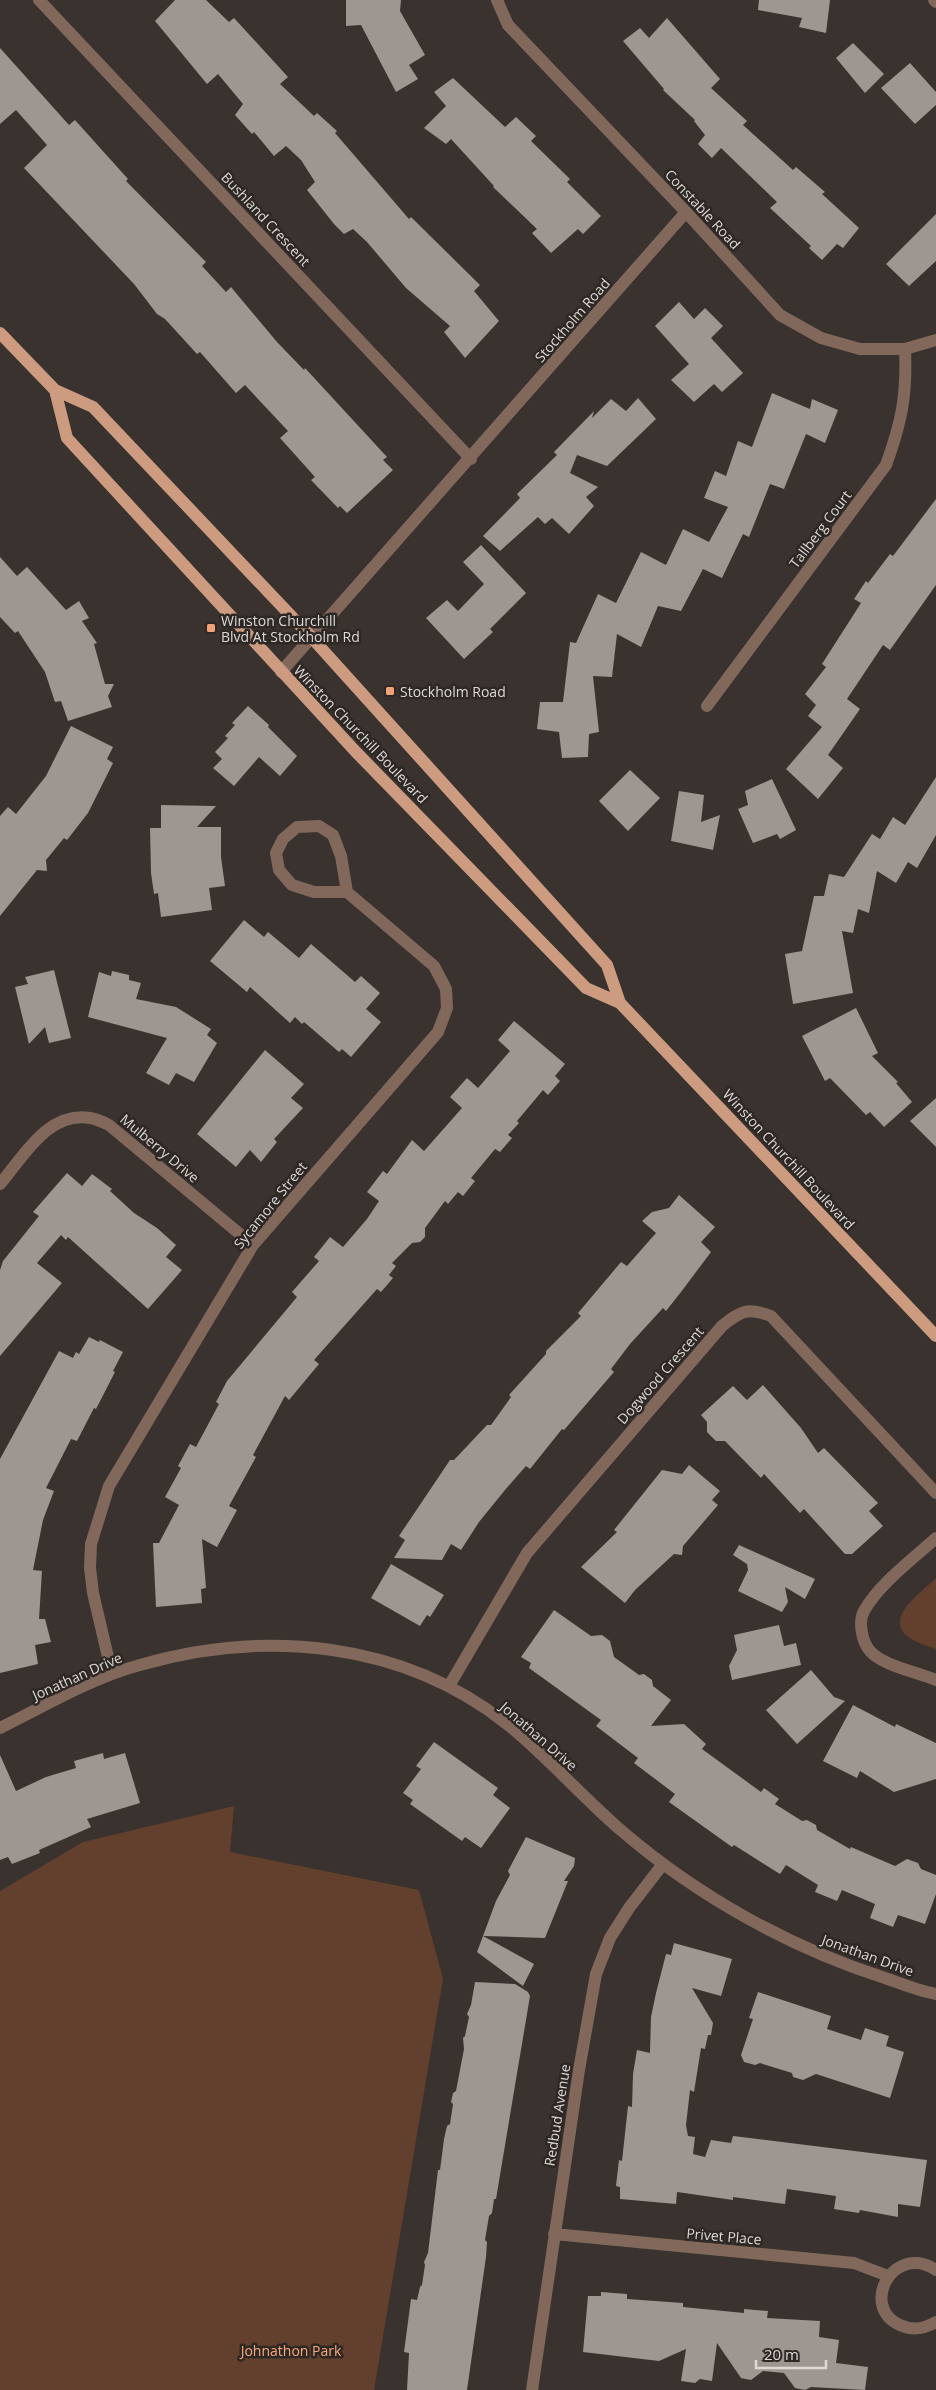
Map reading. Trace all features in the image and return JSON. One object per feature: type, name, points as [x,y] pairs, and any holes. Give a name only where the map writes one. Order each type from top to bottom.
[{"type":"main road","name":"Winston Churchill Boulevard","points":[[0,333],[54,390],[93,407],[312,638],[607,965],[620,1003]]},
{"type":"main road","name":"Winston Churchill Boulevard","points":[[54,390],[67,438],[281,672],[586,988],[620,1003],[936,1336]]},
{"type":"street","name":"Bushland Crescent","points":[[39,0],[471,459]]},
{"type":"street","name":"Constable Road","points":[[498,0],[508,25],[686,212],[780,315],[821,338],[860,349],[905,349],[936,340]]},
{"type":"street","name":"Stockholm Road","points":[[281,672],[449,481],[471,459],[686,212]]},
{"type":"street","name":"Tallberg Court","points":[[707,706],[886,465],[900,422],[906,386],[905,349]]},
{"type":"street","points":[[319,826],[333,835],[341,856],[347,892],[314,892],[292,884],[279,870],[276,854],[283,839],[297,827],[319,826]]},
{"type":"street","name":"Sycamore Street","points":[[112,1674],[93,1593],[90,1568],[91,1544],[109,1486],[253,1245],[438,1032],[447,1008],[446,989],[434,966],[347,892]]},
{"type":"street","name":"Mulberry Drive","points":[[0,1184],[47,1129],[68,1118],[91,1118],[109,1125],[253,1245]]},
{"type":"street","name":"Dogwood Crescent","points":[[449,1686],[527,1553],[722,1326],[740,1312],[756,1310],[771,1316],[936,1493]]},
{"type":"street","points":[[936,1538],[879,1591],[862,1613],[862,1636],[870,1651],[890,1663],[936,1680]]},
{"type":"street","name":"Jonathan Drive","points":[[0,1728],[112,1674],[139,1665],[200,1650],[236,1646],[313,1647],[385,1662],[449,1686],[506,1724],[622,1832],[663,1864],[716,1899],[775,1933],[814,1951],[873,1974],[936,1994]]},
{"type":"street","name":"Redbud Avenue","points":[[532,2390],[554,2234],[596,1974],[602,1956],[615,1930],[629,1908],[663,1864]]},
{"type":"street","name":"Privet Place","points":[[554,2234],[854,2263],[888,2276]]},
{"type":"street","points":[[936,2270],[918,2263],[907,2263],[896,2268],[883,2285],[881,2296],[883,2307],[888,2316],[901,2326],[917,2330],[936,2322]]},
{"type":"green space","points":[[936,1578],[936,1649],[907,1636],[901,1629],[900,1621],[908,1605]]},
{"type":"green space","name":"Johnathon Park","points":[[234,1806],[230,1852],[419,1890],[443,1979],[374,2390],[0,2390],[0,1891],[83,1842]]},
{"type":"building","points":[[175,0],[206,0],[229,22],[234,18],[288,77],[280,84],[314,116],[317,113],[337,131],[335,133],[409,219],[411,217],[480,285],[474,291],[499,321],[465,358],[444,332],[450,326],[406,288],[367,242],[353,229],[344,234],[334,224],[307,190],[315,182],[301,160],[286,146],[274,156],[254,132],[252,134],[235,115],[243,104],[218,74],[207,84],[155,21]]},
{"type":"building","points":[[346,0],[401,0],[400,11],[425,55],[409,65],[418,79],[396,92],[361,25],[346,26]]},
{"type":"building","points":[[759,0],[830,0],[826,33],[799,27],[802,18],[758,10]]},
{"type":"building","points":[[667,18],[720,79],[711,88],[747,121],[743,125],[793,170],[796,167],[825,192],[822,194],[859,228],[843,248],[837,244],[822,260],[809,248],[811,246],[770,208],[777,202],[721,148],[712,158],[698,144],[705,135],[695,120],[663,90],[623,41],[640,28],[649,38]]},
{"type":"building","points":[[853,43],[884,74],[865,93],[836,58]]},
{"type":"building","points":[[0,48],[69,125],[75,120],[128,179],[126,181],[206,262],[202,266],[226,292],[231,287],[277,342],[304,370],[305,368],[387,457],[383,460],[393,470],[347,513],[340,506],[338,508],[311,480],[315,477],[280,438],[288,431],[245,385],[236,393],[200,352],[197,354],[165,319],[157,314],[134,284],[24,168],[47,145],[16,110],[0,124]]},
{"type":"building","points":[[910,63],[936,92],[936,105],[915,124],[881,88]]},
{"type":"building","points":[[453,78],[505,127],[516,117],[536,136],[531,141],[570,179],[567,182],[601,216],[583,234],[578,229],[551,253],[532,233],[537,229],[493,187],[451,139],[446,144],[424,128],[446,106],[434,92]]},
{"type":"building","points":[[936,214],[936,261],[909,286],[886,264]]},
{"type":"building","points":[[679,302],[694,319],[705,308],[723,326],[711,338],[743,373],[722,392],[714,384],[694,402],[671,380],[689,364],[655,326]]},
{"type":"building","points":[[772,393],[810,409],[812,399],[838,410],[825,443],[806,434],[784,489],[770,484],[749,537],[743,534],[722,578],[703,569],[681,611],[658,606],[641,647],[617,634],[612,677],[593,676],[599,732],[589,734],[588,757],[562,758],[559,732],[537,729],[540,702],[563,702],[570,642],[576,643],[598,594],[616,603],[641,552],[666,565],[683,529],[709,542],[728,507],[704,498],[715,471],[726,476],[738,441],[752,447]]},
{"type":"building","points":[[638,398],[656,419],[607,466],[577,455],[570,473],[598,487],[586,497],[594,506],[569,534],[552,518],[545,524],[538,517],[500,551],[483,536],[520,498],[517,494],[557,455],[554,452],[594,411],[592,418],[611,399],[626,411]]},
{"type":"building","points":[[936,499],[936,585],[890,650],[883,645],[847,699],[860,709],[828,755],[843,768],[818,799],[786,769],[822,727],[808,716],[816,705],[805,694],[826,667],[822,664],[861,603],[854,599],[866,581],[868,583],[890,554],[893,556]]},
{"type":"building","points":[[481,545],[526,593],[490,629],[493,632],[464,659],[426,618],[447,600],[458,611],[484,584],[463,562]]},
{"type":"building","points":[[0,557],[17,576],[27,567],[66,610],[79,601],[89,618],[82,621],[97,643],[94,644],[105,684],[114,684],[108,696],[112,707],[68,721],[61,701],[55,702],[45,672],[18,631],[15,633],[0,617]]},
{"type":"building","points":[[248,706],[269,725],[268,727],[297,756],[280,776],[259,757],[234,786],[213,768],[222,759],[215,752],[228,738],[225,736],[235,725],[232,723]]},
{"type":"building","points":[[71,726],[113,747],[107,759],[113,763],[88,813],[67,840],[64,838],[46,860],[47,871],[37,870],[0,916],[0,816],[8,807],[16,814],[46,776]]},
{"type":"building","points":[[630,770],[660,798],[628,831],[599,801]]},
{"type":"building","points":[[936,777],[936,835],[917,868],[908,862],[896,883],[877,871],[869,913],[858,909],[853,933],[842,931],[853,993],[793,1004],[785,954],[802,951],[814,896],[824,896],[829,874],[844,877],[872,834],[880,839],[893,817],[905,825]]},
{"type":"building","points":[[772,779],[796,830],[780,839],[777,834],[753,843],[738,809],[748,805],[745,791]]},
{"type":"building","points":[[679,791],[704,795],[701,822],[720,815],[713,850],[671,841]]},
{"type":"building","points":[[161,805],[216,806],[197,827],[221,827],[221,857],[225,886],[209,888],[212,910],[161,917],[158,893],[154,894],[151,873],[150,828],[161,828]]},
{"type":"building","points":[[244,920],[264,937],[268,932],[299,958],[311,944],[355,982],[361,976],[380,993],[366,1009],[381,1022],[351,1057],[342,1049],[339,1052],[304,1022],[302,1024],[295,1017],[290,1023],[250,987],[247,992],[210,961]]},
{"type":"building","points":[[54,970],[71,1038],[49,1043],[45,1027],[29,1044],[15,987],[28,984],[25,977]]},
{"type":"building","points":[[112,971],[129,975],[129,980],[141,983],[136,999],[176,1007],[211,1029],[207,1035],[217,1043],[194,1082],[176,1073],[169,1085],[146,1073],[167,1038],[88,1017],[99,972],[111,976]]},
{"type":"building","points":[[856,1008],[878,1053],[872,1056],[898,1082],[896,1083],[912,1102],[884,1127],[870,1112],[866,1115],[830,1078],[825,1081],[802,1036]]},
{"type":"building","points":[[514,1021],[565,1064],[555,1076],[560,1081],[548,1095],[543,1090],[517,1121],[519,1123],[508,1135],[512,1138],[500,1152],[495,1149],[471,1178],[475,1181],[463,1196],[458,1192],[448,1204],[445,1201],[425,1228],[425,1237],[420,1242],[412,1243],[392,1263],[396,1266],[389,1275],[393,1278],[381,1292],[377,1289],[314,1360],[319,1364],[289,1400],[285,1396],[253,1455],[256,1457],[229,1506],[237,1510],[217,1547],[202,1539],[206,1588],[201,1589],[202,1603],[156,1607],[153,1543],[159,1543],[179,1505],[165,1497],[181,1468],[178,1466],[190,1444],[196,1447],[219,1404],[216,1402],[227,1381],[297,1297],[292,1292],[319,1261],[314,1257],[330,1237],[343,1247],[367,1219],[379,1201],[367,1192],[383,1171],[387,1174],[412,1140],[424,1151],[462,1108],[450,1097],[467,1078],[478,1088],[510,1051],[498,1040]]},
{"type":"building","points":[[265,1050],[304,1084],[291,1098],[303,1108],[274,1139],[277,1142],[261,1162],[250,1150],[236,1167],[197,1134]]},
{"type":"building","points":[[936,1098],[936,1147],[910,1121]]},
{"type":"building","points":[[67,1173],[82,1186],[92,1174],[112,1189],[110,1191],[134,1213],[157,1228],[176,1245],[166,1257],[182,1270],[148,1309],[68,1237],[66,1240],[61,1235],[37,1263],[62,1283],[0,1356],[0,1270],[3,1261],[39,1216],[33,1212]]},
{"type":"building","points":[[679,1195],[715,1227],[701,1242],[711,1252],[681,1292],[666,1311],[663,1308],[630,1344],[611,1369],[614,1372],[564,1430],[562,1429],[530,1469],[526,1466],[505,1490],[479,1522],[461,1550],[451,1544],[442,1560],[394,1558],[405,1540],[399,1536],[450,1460],[454,1460],[487,1425],[491,1425],[511,1397],[509,1395],[546,1354],[546,1351],[581,1316],[578,1313],[621,1262],[627,1266],[656,1233],[642,1221],[652,1212],[669,1208]]},
{"type":"building","points":[[89,1337],[99,1342],[100,1340],[123,1352],[96,1409],[94,1408],[77,1441],[71,1439],[46,1488],[54,1491],[43,1520],[33,1570],[42,1571],[39,1619],[45,1619],[51,1642],[35,1645],[38,1664],[0,1673],[0,1459],[59,1351],[73,1358],[76,1352],[79,1354]]},
{"type":"building","points":[[763,1385],[801,1428],[818,1453],[824,1448],[878,1503],[869,1511],[883,1526],[852,1554],[845,1554],[804,1509],[800,1513],[764,1474],[761,1478],[725,1441],[716,1441],[707,1432],[707,1422],[701,1415],[733,1386],[747,1400]]},
{"type":"building","points":[[689,1465],[720,1491],[712,1500],[718,1505],[683,1546],[682,1555],[674,1554],[635,1590],[625,1603],[581,1567],[617,1532],[614,1530],[662,1470],[682,1474]]},
{"type":"building","points":[[739,1545],[815,1579],[805,1599],[785,1587],[788,1602],[782,1612],[738,1591],[748,1570],[747,1564],[733,1555]]},
{"type":"building","points":[[391,1564],[444,1595],[430,1617],[427,1615],[420,1626],[371,1598]]},
{"type":"building","points":[[554,1610],[591,1636],[602,1635],[610,1641],[614,1657],[639,1675],[644,1674],[652,1680],[653,1686],[671,1700],[651,1726],[684,1724],[706,1744],[702,1749],[761,1792],[764,1788],[779,1799],[775,1804],[802,1821],[807,1820],[816,1825],[817,1830],[850,1849],[851,1847],[895,1866],[907,1859],[918,1863],[921,1869],[936,1875],[936,1894],[925,1924],[898,1915],[893,1927],[870,1918],[875,1904],[842,1890],[837,1901],[815,1892],[818,1885],[786,1865],[780,1874],[734,1845],[732,1847],[669,1802],[675,1794],[634,1763],[638,1758],[596,1726],[601,1720],[529,1668],[531,1663],[521,1657]]},
{"type":"building","points":[[779,1625],[784,1646],[796,1643],[801,1665],[732,1680],[729,1666],[737,1650],[734,1635]]},
{"type":"building","points":[[811,1670],[834,1697],[845,1701],[797,1744],[766,1710]]},
{"type":"building","points":[[853,1705],[895,1727],[896,1724],[936,1743],[936,1779],[894,1792],[860,1771],[857,1778],[823,1761]]},
{"type":"building","points":[[434,1742],[498,1788],[493,1795],[510,1808],[481,1848],[465,1837],[462,1841],[410,1804],[413,1800],[403,1793],[421,1769],[416,1766]]},
{"type":"building","points":[[103,1753],[104,1759],[125,1753],[140,1803],[87,1819],[91,1827],[39,1850],[40,1853],[12,1864],[8,1857],[0,1860],[0,1755],[16,1791],[46,1777],[76,1768],[74,1761]]},
{"type":"building","points":[[526,1837],[575,1858],[574,1866],[564,1881],[568,1881],[545,1938],[483,1936],[496,1901],[510,1875],[508,1871]]},
{"type":"building","points":[[483,1936],[534,1964],[523,1986],[477,1952]]},
{"type":"building","points":[[674,1943],[732,1959],[721,1996],[692,1988],[713,2023],[711,2035],[708,2035],[705,2049],[701,2048],[694,2092],[690,2090],[686,2125],[688,2136],[695,2137],[693,2154],[705,2157],[711,2140],[731,2143],[733,2136],[927,2160],[920,2207],[898,2204],[898,2217],[860,2210],[859,2213],[834,2209],[836,2196],[787,2189],[785,2204],[733,2197],[733,2200],[677,2192],[676,2204],[620,2199],[620,2187],[616,2186],[619,2160],[622,2161],[628,2106],[632,2107],[633,2074],[637,2050],[650,2053],[651,2017],[656,1993],[666,1954],[671,1955]]},
{"type":"building","points":[[475,1982],[515,1984],[528,1992],[530,1996],[496,2199],[494,2199],[492,2213],[489,2216],[485,2240],[487,2242],[486,2257],[467,2390],[407,2390],[409,2353],[404,2352],[411,2299],[417,2300],[422,2285],[424,2262],[428,2253],[438,2170],[440,2170],[447,2126],[450,2124],[453,2104],[451,2102],[453,2093],[456,2091],[464,2049],[463,2038],[469,2017],[467,2014],[471,2005]]},
{"type":"building","points":[[758,1992],[831,2016],[827,2029],[861,2040],[865,2028],[889,2036],[886,2046],[904,2052],[890,2098],[816,2074],[803,2080],[793,2077],[792,2073],[760,2063],[755,2065],[744,2062],[741,2055],[753,2019],[749,2018]]},
{"type":"building","points":[[601,2292],[627,2294],[627,2299],[683,2303],[683,2307],[744,2313],[744,2309],[768,2311],[767,2318],[820,2321],[819,2337],[839,2340],[836,2363],[868,2367],[865,2390],[811,2387],[805,2390],[795,2388],[784,2373],[763,2371],[751,2380],[741,2378],[717,2343],[712,2381],[700,2379],[695,2383],[681,2381],[686,2349],[659,2361],[583,2352],[588,2296],[601,2296]]},
{"type":"place","name":"Winston Churchill Blvd At Stockholm Rd","points":[[211,628]]},
{"type":"place","name":"Stockholm Road","points":[[390,691]]}]
